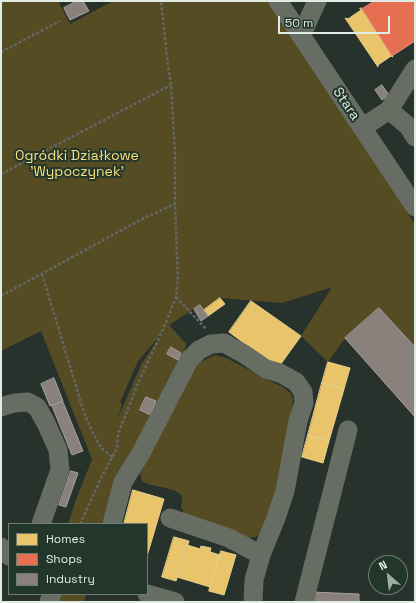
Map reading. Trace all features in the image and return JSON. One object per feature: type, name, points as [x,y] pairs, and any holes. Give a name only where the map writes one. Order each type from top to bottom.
[{"type":"street","name":"Stara","points":[[278,1],[415,207]]},
{"type":"street","points":[[302,36],[317,1]]},
{"type":"street","points":[[362,128],[388,110],[415,69]]},
{"type":"street","points":[[388,110],[408,126],[415,137]]},
{"type":"street","points":[[112,523],[123,482],[141,453],[189,360],[199,350],[211,344],[224,343],[266,369],[296,382],[303,392],[304,403],[298,421],[285,491],[261,555],[254,580],[252,602]]},
{"type":"street","points":[[1,407],[14,403],[28,402],[37,407],[58,450],[60,470],[41,523]]},
{"type":"street","points":[[304,602],[348,430]]},
{"type":"street","points":[[170,518],[229,538],[261,555]]},
{"type":"street","points":[[1,547],[8,555]]},
{"type":"street","points":[[148,594],[175,602]]},
{"type":"path","points":[[80,523],[117,448],[118,434],[137,386],[176,297],[178,280],[174,204],[175,153],[171,85],[161,1]]},
{"type":"path","points":[[1,52],[60,21]]},
{"type":"path","points":[[1,174],[171,85]]},
{"type":"path","points":[[1,296],[142,219],[174,204]]},
{"type":"path","points":[[42,274],[84,413],[101,448],[112,457]]},
{"type":"path","points":[[176,297],[211,334],[224,343]]},
{"type":"green space","name":"Ogródki Działkowe 'Wypoczynek'","points":[[1,1],[58,1],[70,24],[113,1],[270,1],[350,121],[415,225],[415,347],[379,308],[345,338],[328,362],[301,336],[332,287],[282,303],[220,298],[204,310],[200,305],[169,325],[186,344],[183,360],[103,523],[68,523],[92,459],[41,331],[1,351]],"holes":[[[164,331],[142,363],[116,422],[122,404],[120,402],[138,361]]]},
{"type":"green space","points":[[216,355],[226,358],[284,388],[291,394],[293,399],[288,449],[266,525],[261,533],[254,537],[247,538],[184,514],[181,508],[182,497],[178,492],[142,481],[140,473],[194,366]]},
{"type":"green space","points":[[42,595],[86,595],[84,602],[40,602]]},
{"type":"building: Homes","points":[[361,8],[393,57],[391,56],[378,65],[378,67],[345,18],[348,19],[361,10]]},
{"type":"building: Homes","points":[[220,298],[225,304],[208,316],[204,310]]},
{"type":"building: Homes","points":[[251,301],[301,336],[278,368],[229,332]]},
{"type":"building: Homes","points":[[328,362],[350,368],[344,389],[322,383]]},
{"type":"building: Homes","points":[[322,383],[344,389],[329,441],[308,435]]},
{"type":"building: Homes","points":[[308,435],[329,441],[323,463],[302,457]]},
{"type":"building: Homes","points":[[133,490],[164,499],[148,553],[148,523],[124,523]]},
{"type":"building: Homes","points":[[174,537],[189,541],[176,581],[162,577]]},
{"type":"building: Homes","points":[[187,545],[200,549],[201,546],[211,548],[210,552],[220,555],[210,587],[177,577]]},
{"type":"building: Homes","points":[[221,551],[236,555],[224,595],[209,591]]},
{"type":"building: Shops","points":[[375,1],[415,1],[415,41],[392,56],[362,9]]},
{"type":"building: Industry","points":[[77,1],[83,1],[89,11],[70,20],[64,8]]},
{"type":"building: Industry","points":[[382,85],[389,95],[382,100],[375,90]]},
{"type":"building: Industry","points":[[200,305],[208,316],[201,321],[194,309]]},
{"type":"building: Industry","points":[[379,308],[415,347],[415,417],[345,338]]},
{"type":"building: Industry","points":[[171,347],[181,353],[178,360],[167,354]]},
{"type":"building: Industry","points":[[54,378],[63,401],[50,406],[41,384]]},
{"type":"building: Industry","points":[[146,397],[156,401],[151,415],[140,410]]},
{"type":"building: Industry","points":[[63,402],[83,451],[72,455],[52,406]]},
{"type":"building: Industry","points":[[71,471],[78,473],[66,507],[59,505]]},
{"type":"building: Industry","points":[[312,592],[359,594],[359,602],[312,602]]}]
